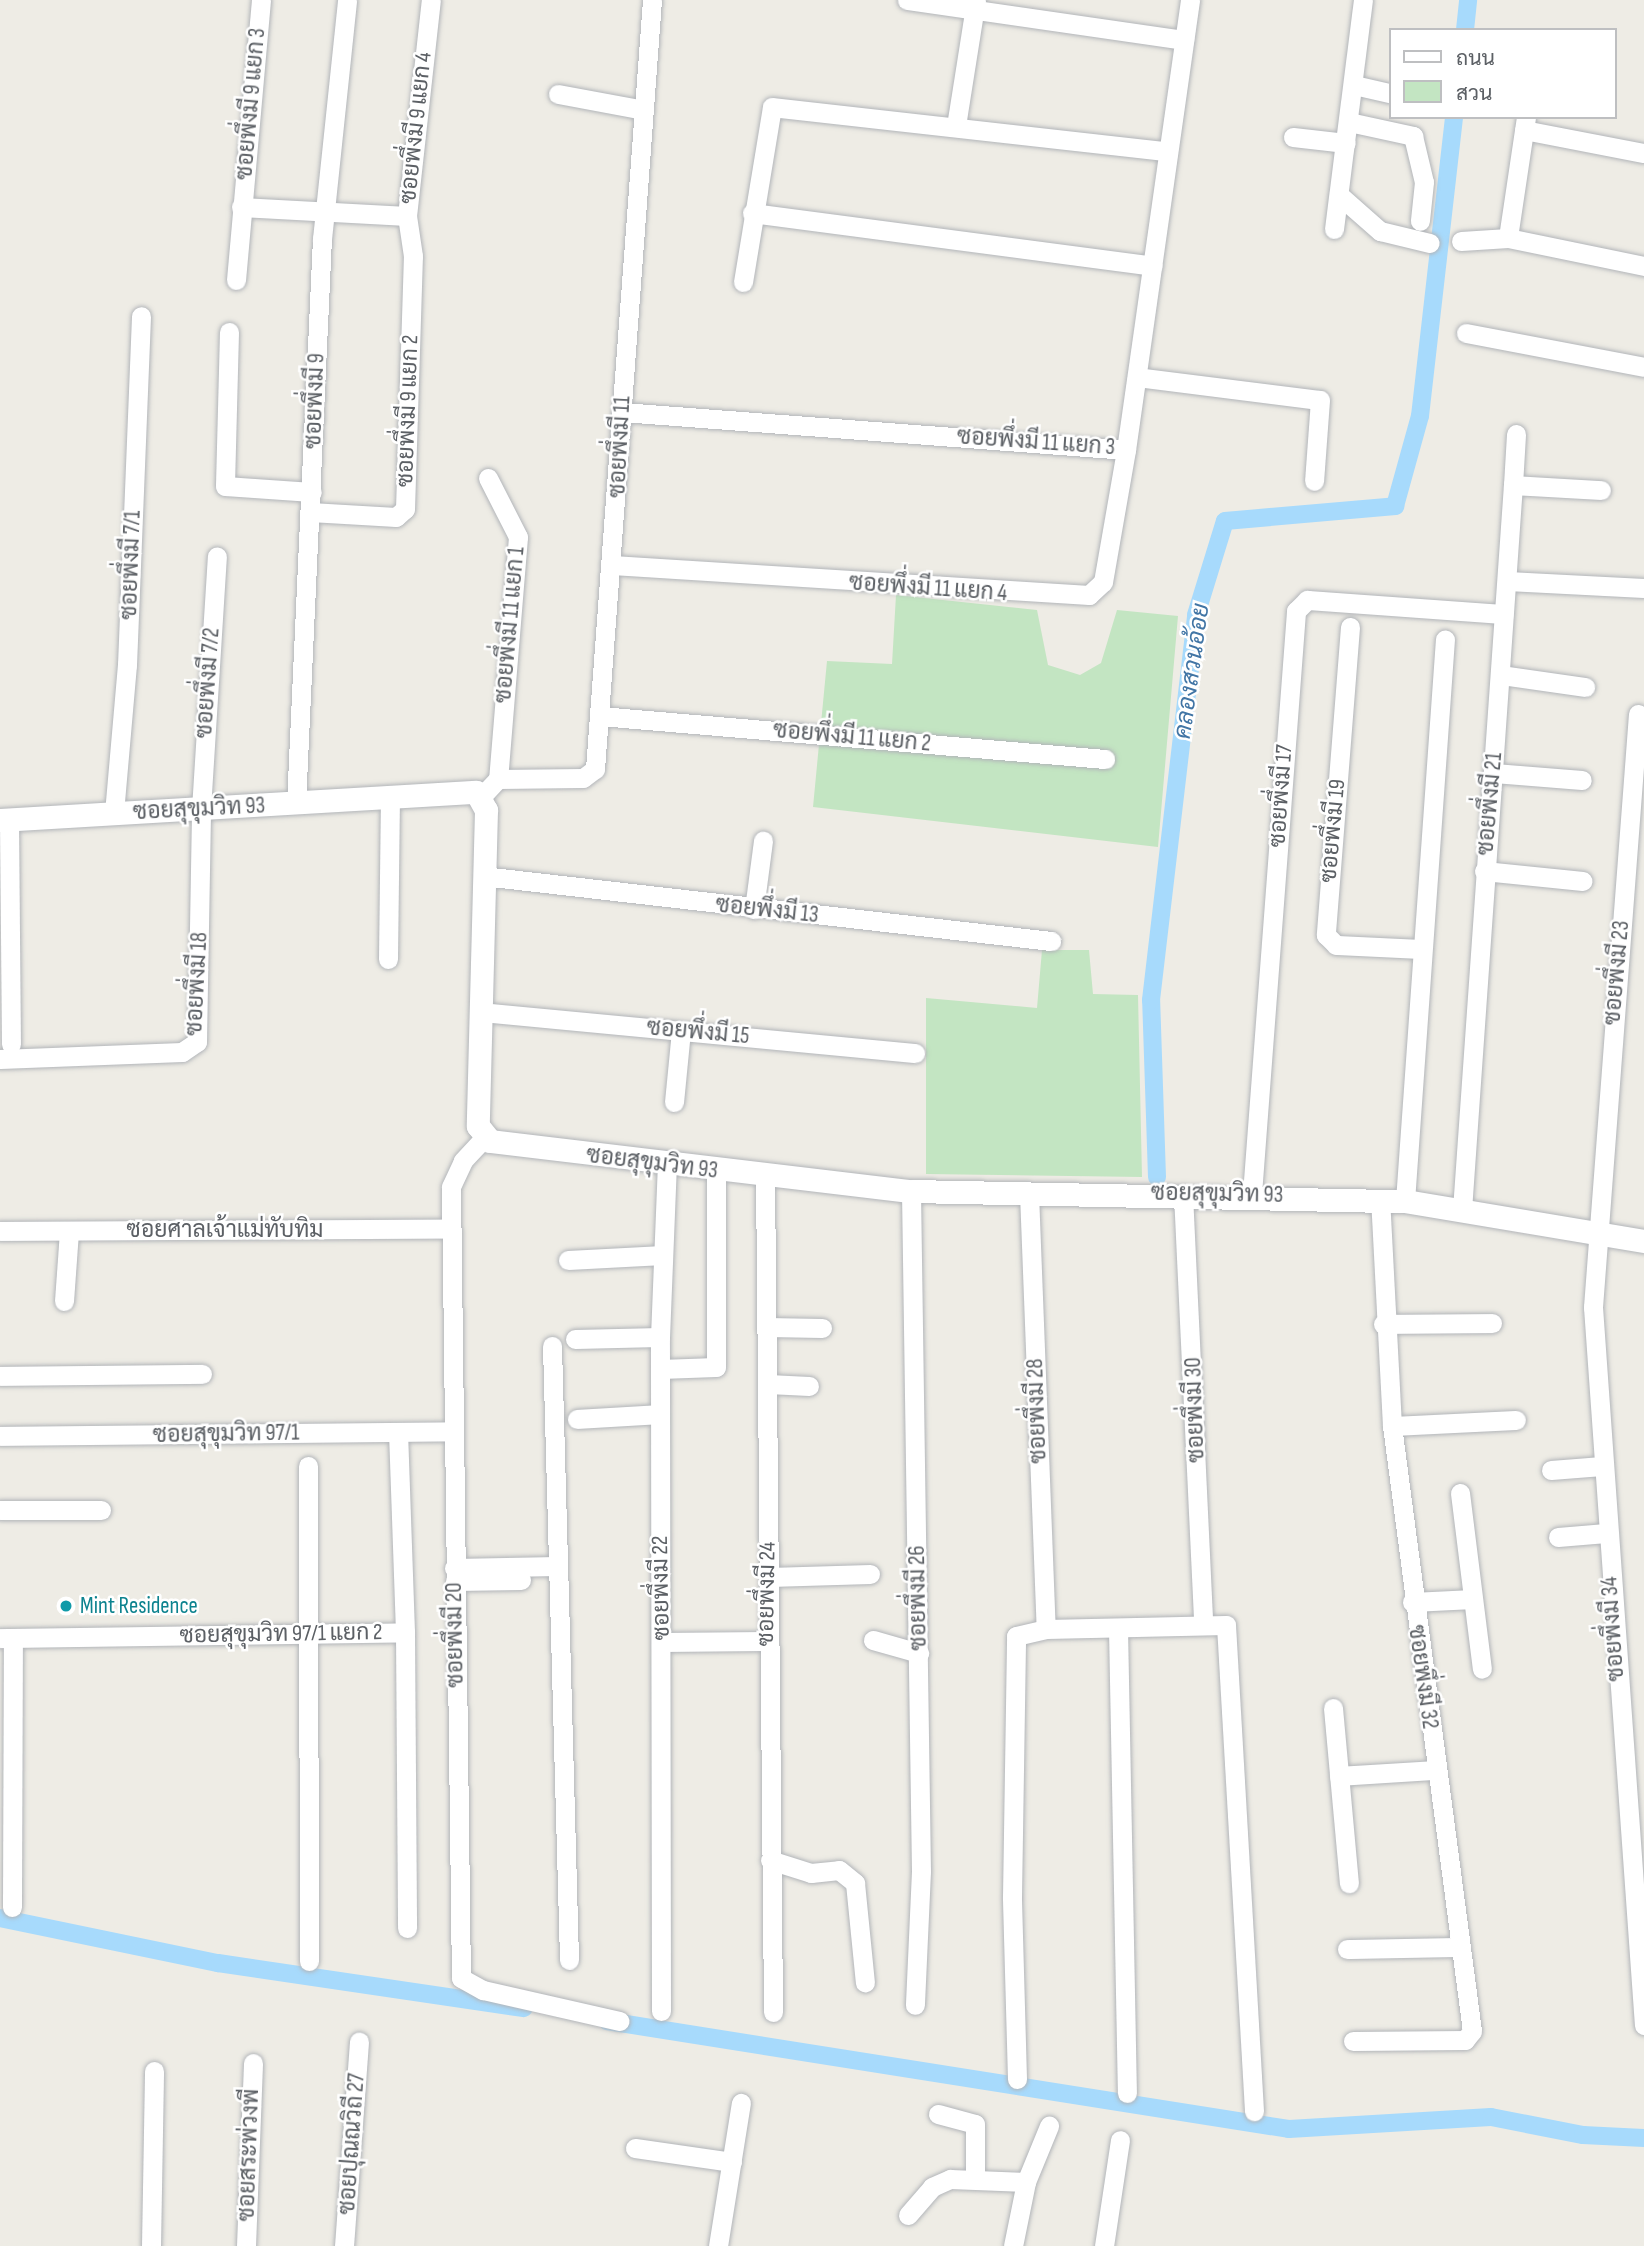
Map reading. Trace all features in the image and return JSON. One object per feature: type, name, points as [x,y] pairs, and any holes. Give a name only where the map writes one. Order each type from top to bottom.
[{"type":"street","name":"ซอยพึ่งมี 9 แยก 3","points":[[236,279],[261,0]]},
{"type":"street","name":"ซอยพึ่งมี 9","points":[[296,804],[324,214],[347,0]]},
{"type":"street","name":"ซอยพึ่งมี 9 แยก 4","points":[[324,214],[407,216],[431,0]]},
{"type":"street","name":"ซอยพึ่งมี 11","points":[[498,779],[589,777],[595,769],[652,0]]},
{"type":"street","points":[[907,0],[975,5],[1184,40]]},
{"type":"street","name":"ซอยพึ่งมี 11 แยก 3","points":[[622,412],[1126,450],[1153,266],[1166,151],[1190,0]]},
{"type":"street","points":[[1334,229],[1363,0]]},
{"type":"street","points":[[956,126],[975,5]]},
{"type":"street","points":[[1354,85],[1388,93]]},
{"type":"street","points":[[558,94],[644,110]]},
{"type":"street","points":[[743,282],[752,213],[772,107],[1166,151]]},
{"type":"street","points":[[1349,122],[1413,136],[1424,182],[1420,221]]},
{"type":"street","points":[[1508,238],[1525,124],[1644,153]]},
{"type":"street","points":[[1293,137],[1346,143]]},
{"type":"street","points":[[1339,195],[1380,231],[1430,243]]},
{"type":"street","name":"ซอยพึ่งมี 9 แยก 3","points":[[241,207],[324,214]]},
{"type":"street","points":[[752,213],[1153,266]]},
{"type":"street","name":"ซอยพึ่งมี 9 แยก 2","points":[[229,332],[225,486],[396,517],[405,509],[413,256],[407,216]]},
{"type":"street","points":[[1461,241],[1508,238],[1644,266]]},
{"type":"street","name":"ซอยพึ่งมี 7/1","points":[[114,813],[127,665],[141,316]]},
{"type":"street","points":[[1466,333],[1644,367]]},
{"type":"street","points":[[1137,377],[1320,400],[1314,481]]},
{"type":"street","name":"ซอยพึ่งมี 21","points":[[1462,1210],[1516,434]]},
{"type":"street","name":"ซอยพึ่งมี 11 แยก 4","points":[[612,565],[1081,597],[1103,582],[1126,450]]},
{"type":"street","name":"ซอยพึ่งมี 11 แยก 1","points":[[488,478],[518,537],[498,779]]},
{"type":"street","points":[[1513,485],[1601,490]]},
{"type":"street","name":"ซอยพึ่งมี 7/2","points":[[201,809],[217,557]]},
{"type":"street","points":[[1507,581],[1644,588]]},
{"type":"street","name":"ซอยพึ่งมี 17","points":[[1252,1194],[1296,611],[1307,600],[1504,614]]},
{"type":"street","name":"ซอยพึ่งมี 19","points":[[1350,627],[1326,935],[1336,944],[1422,949]]},
{"type":"street","points":[[1405,1202],[1445,639]]},
{"type":"street","points":[[1501,675],[1585,687]]},
{"type":"street","name":"ซอยพึ่งมี 23","points":[[1597,1232],[1638,714]]},
{"type":"street","name":"ซอยพึ่งมี 11 แยก 2","points":[[600,716],[1105,759]]},
{"type":"street","points":[[1494,773],[1582,780]]},
{"type":"street","points":[[485,1137],[478,1126],[482,796],[498,779]]},
{"type":"street","name":"ซอยสุขุมวิท 93","points":[[5,819],[482,796]]},
{"type":"street","points":[[388,959],[390,800]]},
{"type":"street","name":"ซอยพึ่งมี 18","points":[[5,1051],[192,1049],[200,1032],[201,809]]},
{"type":"street","points":[[5,819],[5,1051]]},
{"type":"street","points":[[754,908],[763,841]]},
{"type":"street","points":[[1484,871],[1582,881]]},
{"type":"street","name":"ซอยพึ่งมี 13","points":[[483,876],[1051,941]]},
{"type":"street","name":"ซอยพึ่งมี 15","points":[[481,1012],[915,1053]]},
{"type":"street","points":[[674,1102],[681,1031]]},
{"type":"street","name":"ซอยสุขุมวิท 93","points":[[485,1137],[667,1166],[911,1191],[1252,1194],[1380,1199],[1644,1241]]},
{"type":"street","name":"ซอยพึ่งมี 20","points":[[485,1137],[455,1173],[450,1229],[461,1978],[483,1990],[620,2021]]},
{"type":"street","name":"ซอยพึ่งมี 22","points":[[661,2011],[660,1337],[667,1166]]},
{"type":"street","points":[[660,1369],[716,1367],[716,1171]]},
{"type":"street","name":"ซอยพึ่งมี 24","points":[[765,1176],[769,1577],[766,1641],[773,2012]]},
{"type":"street","name":"ซอยพึ่งมี 26","points":[[911,1191],[921,1871],[915,2005]]},
{"type":"street","name":"ซอยพึ่งมี 28","points":[[1029,1193],[1046,1629]]},
{"type":"street","name":"ซอยพึ่งมี 30","points":[[1183,1194],[1203,1625]]},
{"type":"street","name":"ซอยพึ่งมี 32","points":[[1353,2041],[1470,2036],[1412,1602],[1392,1426],[1383,1324],[1380,1199]]},
{"type":"street","name":"ซอยศาลเจ้าแม่ทับทิม","points":[[0,1231],[450,1229]]},
{"type":"street","points":[[64,1301],[69,1231]]},
{"type":"street","name":"ซอยพึ่งมี 34","points":[[1597,1232],[1593,1330],[1644,2025]]},
{"type":"street","points":[[568,1260],[663,1255]]},
{"type":"street","points":[[1383,1324],[1492,1323]]},
{"type":"street","points":[[767,1327],[822,1328]]},
{"type":"street","points":[[575,1339],[660,1337]]},
{"type":"street","points":[[552,1346],[569,1960]]},
{"type":"street","points":[[0,1376],[202,1374]]},
{"type":"street","points":[[768,1384],[809,1386]]},
{"type":"street","points":[[577,1419],[660,1414]]},
{"type":"street","points":[[1392,1426],[1516,1420]]},
{"type":"street","name":"ซอยสุขุมวิท 97/1","points":[[0,1436],[453,1431]]},
{"type":"street","name":"ซอยสุขุมวิท 97/1 แยก 2","points":[[6,1638],[405,1632],[398,1432]]},
{"type":"street","points":[[308,1466],[312,1635],[309,1961]]},
{"type":"street","points":[[1551,1470],[1602,1466]]},
{"type":"street","points":[[1460,1493],[1482,1669]]},
{"type":"street","points":[[0,1510],[101,1510]]},
{"type":"street","points":[[1558,1537],[1606,1533]]},
{"type":"street","points":[[455,1575],[557,1573]]},
{"type":"street","points":[[769,1577],[870,1574]]},
{"type":"street","points":[[1412,1602],[1473,1599]]},
{"type":"street","points":[[1017,2079],[1014,1646],[1019,1633],[1046,1629],[1226,1625],[1254,2111]]},
{"type":"street","points":[[1118,1628],[1127,2093]]},
{"type":"street","points":[[405,1632],[407,1928]]},
{"type":"street","points":[[6,1638],[12,1907]]},
{"type":"street","points":[[873,1640],[919,1653]]},
{"type":"street","points":[[662,1642],[766,1641]]},
{"type":"street","points":[[1334,1708],[1349,1883]]},
{"type":"street","points":[[1339,1776],[1435,1770]]},
{"type":"street","points":[[770,1860],[811,1873],[839,1870],[855,1883],[865,1983]]},
{"type":"street","points":[[1347,1949],[1460,1947]]},
{"type":"street","name":"ซอยปุณณวิถี 27","points":[[344,2246],[359,2042]]},
{"type":"street","name":"ซอยสระพ่วงพี","points":[[246,2246],[253,2063]]},
{"type":"street","points":[[151,2246],[154,2071]]},
{"type":"street","points":[[718,2246],[741,2103]]},
{"type":"street","points":[[937,2114],[975,2124],[975,2176]]},
{"type":"street","points":[[1013,2246],[1026,2182],[1049,2126]]},
{"type":"street","points":[[1104,2246],[1120,2140]]},
{"type":"street","points":[[635,2148],[732,2162]]},
{"type":"street","points":[[908,2215],[932,2187],[975,2176],[1026,2182]]},
{"type":"green space","points":[[896,595],[1037,610],[1048,665],[1080,675],[1101,663],[1117,610],[1178,616],[1158,847],[813,807],[827,661],[892,664]]},
{"type":"green space","points":[[1042,950],[1089,950],[1093,994],[1138,995],[1142,1177],[926,1174],[926,998],[1037,1008]]},
{"type":"waterway","name":"คลองสวนอ้อย","points":[[1465,28],[1468,0]]},
{"type":"waterway","name":"คลองสวนอ้อย","points":[[1157,1177],[1151,1000],[1196,615],[1225,521],[1395,506],[1420,416],[1454,119]]},
{"type":"waterway","points":[[0,1918],[218,1963],[524,2008]]},
{"type":"waterway","points":[[607,2021],[1289,2129],[1491,2117],[1583,2135],[1644,2138]]},
{"type":"place","name":"Mint Residence","points":[[66,1606]]}]
